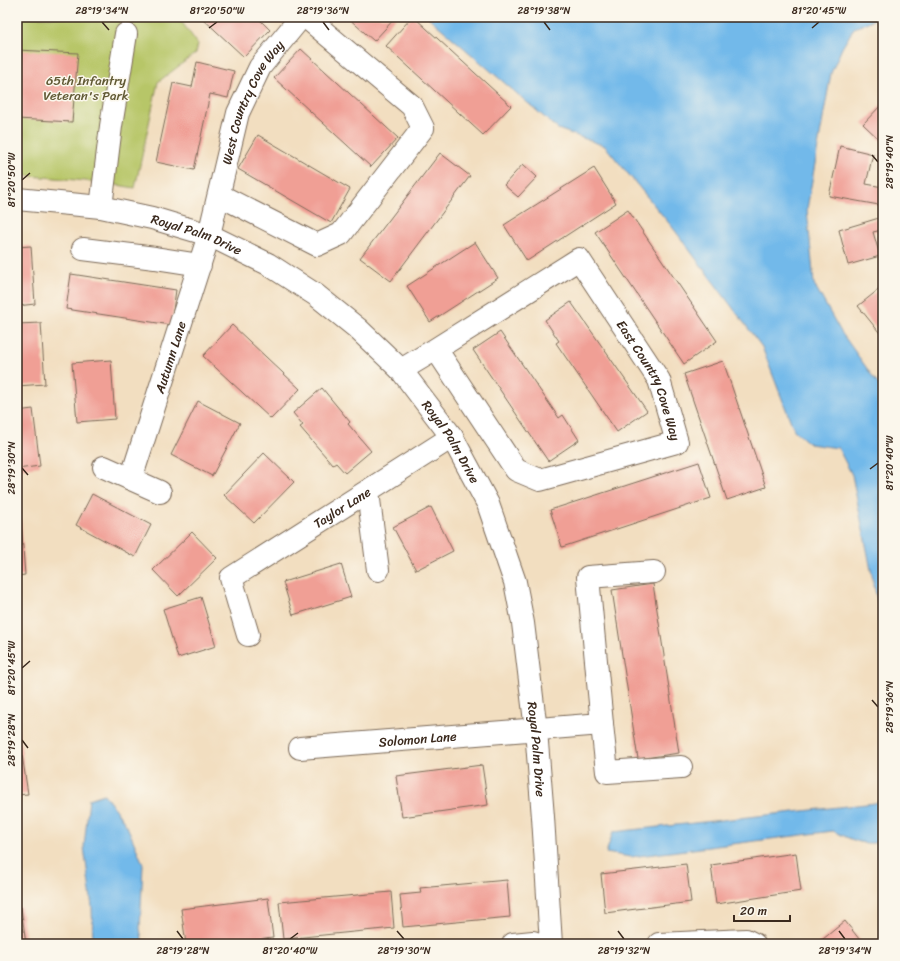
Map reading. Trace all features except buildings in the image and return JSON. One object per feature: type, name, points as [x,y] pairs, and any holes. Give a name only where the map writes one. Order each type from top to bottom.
[{"type":"street","name":"West Country Cove Way","points":[[209,235],[238,113],[260,67],[301,17]]},
{"type":"street","points":[[218,195],[317,245],[341,234],[423,128],[412,106],[306,17]]},
{"type":"street","points":[[101,207],[111,126],[126,34]]},
{"type":"street","name":"Royal Palm Drive","points":[[17,199],[101,207],[152,218],[209,235],[268,264],[316,295],[357,328],[401,370],[452,437],[488,504],[515,582],[523,623],[536,730],[551,944]]},
{"type":"street","name":"Autumn Lane","points":[[131,479],[209,235]]},
{"type":"street","points":[[83,249],[200,265]]},
{"type":"street","name":"East Country Cove Way","points":[[401,370],[579,259],[658,380],[677,442],[540,480],[516,470],[436,349]]},
{"type":"street","name":"Taylor Lane","points":[[248,635],[231,578],[452,437]]},
{"type":"street","points":[[104,467],[160,492]]},
{"type":"street","points":[[368,492],[378,570]]},
{"type":"street","points":[[654,572],[588,577],[607,772],[682,767]]},
{"type":"street","name":"Solomon Lane","points":[[300,748],[602,724]]},
{"type":"street","points":[[659,944],[746,940],[754,944]]},
{"type":"street","points":[[513,944],[533,942],[538,944]]},
{"type":"green space","name":"65th Infantry Veteran's Park","points":[[17,17],[178,17],[198,44],[196,53],[158,82],[135,188],[17,175]]},
{"type":"water","points":[[428,17],[879,17],[854,28],[842,48],[831,73],[807,209],[814,284],[841,332],[883,391],[883,630],[852,475],[838,448],[810,444],[794,430],[762,347],[673,228],[605,146],[558,129]]},
{"type":"water","points":[[104,794],[127,826],[143,864],[140,929],[143,944],[93,944],[92,907],[84,847],[89,799]]},
{"type":"water","points":[[883,799],[883,841],[876,843],[863,843],[833,831],[631,857],[606,853],[613,832],[875,803]]}]
